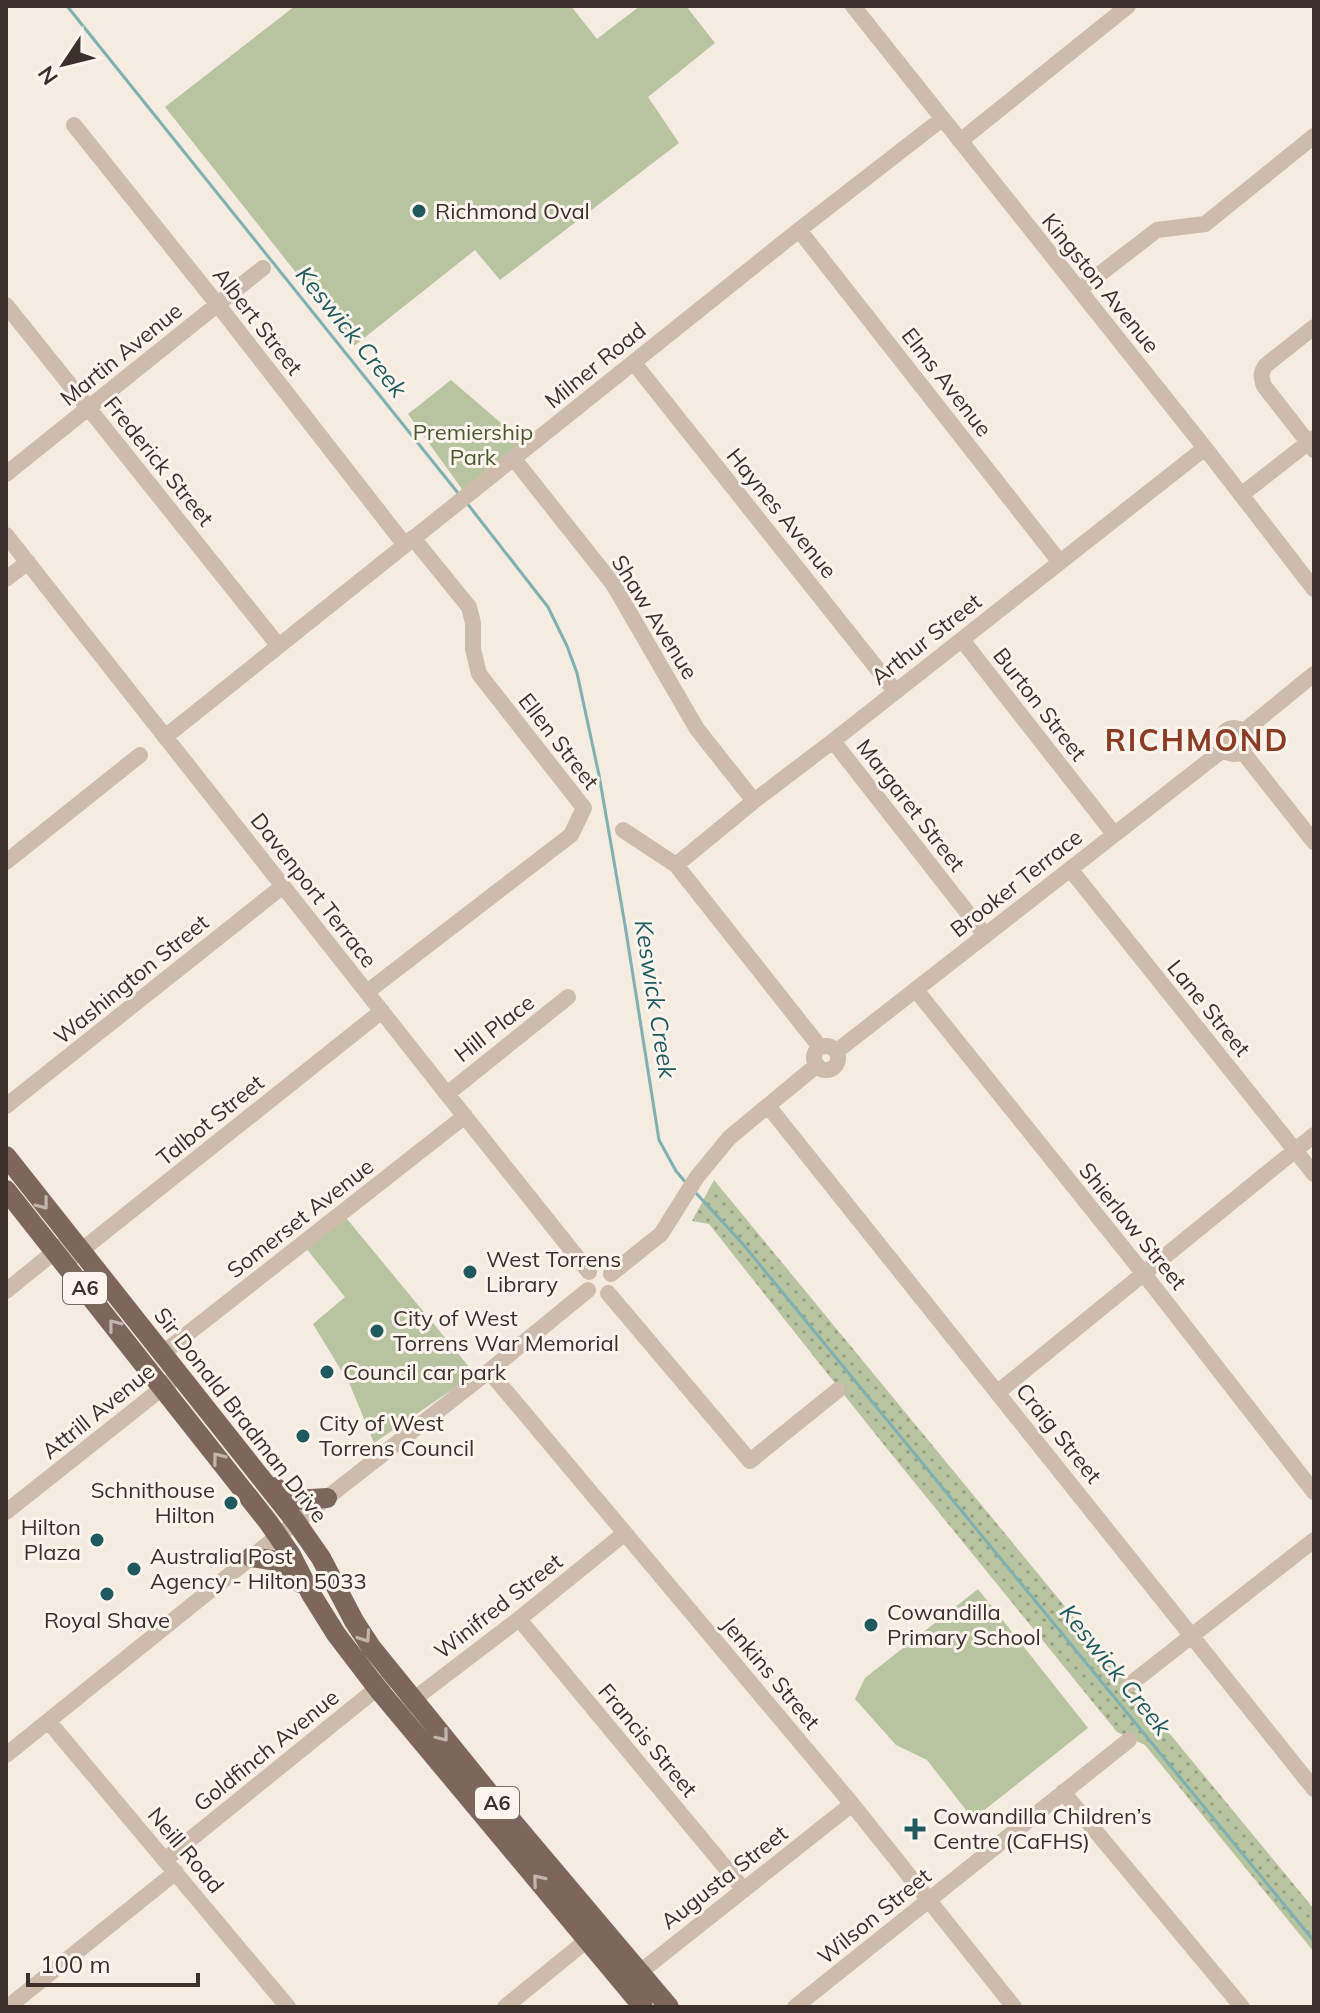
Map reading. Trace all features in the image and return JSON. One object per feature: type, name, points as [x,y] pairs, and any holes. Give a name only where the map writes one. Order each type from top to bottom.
[{"type":"main road","name":"Sir Donald Bradman Drive","points":[[6,1156],[162,1387],[278,1536],[336,1634],[386,1682],[507,1815],[632,1978],[669,2007]]},
{"type":"main road","name":"Sir Donald Bradman Drive","points":[[6,1190],[163,1353],[296,1522],[321,1558],[386,1682]]},
{"type":"main road","points":[[256,1473],[294,1500],[327,1498]]},
{"type":"main road","points":[[251,1557],[277,1561],[311,1594]]},
{"type":"main road","name":"Sir Donald Bradman Drive","points":[[632,1978],[643,2007]]},
{"type":"street","name":"Kingston Avenue","points":[[853,6],[1314,589]]},
{"type":"street","points":[[960,141],[1128,6]]},
{"type":"street","name":"Milner Road","points":[[165,737],[942,119]]},
{"type":"street","name":"Albert Street","points":[[74,125],[409,542]]},
{"type":"street","points":[[1079,290],[1157,230],[1205,224],[1314,136]]},
{"type":"street","name":"Elms Avenue","points":[[799,230],[1059,561]]},
{"type":"street","name":"Martin Avenue","points":[[6,474],[263,268]]},
{"type":"street","name":"Frederick Street","points":[[6,305],[278,645]]},
{"type":"street","points":[[1241,495],[1312,444],[1264,386],[1261,378],[1266,365],[1314,327]]},
{"type":"street","name":"Haynes Avenue","points":[[634,363],[895,691]]},
{"type":"street","name":"Arthur Street","points":[[676,865],[1205,448]]},
{"type":"street","name":"Shaw Avenue","points":[[514,459],[613,584],[697,729],[754,801]]},
{"type":"street","name":"Davenport Terrace","points":[[6,535],[589,1272]]},
{"type":"street","name":"Ellen Street","points":[[367,992],[571,835],[584,808],[479,674],[474,661],[473,623],[469,607],[409,542]]},
{"type":"street","points":[[6,579],[28,562]]},
{"type":"street","name":"Burton Street","points":[[962,640],[1114,834]]},
{"type":"street","points":[[1243,732],[1314,674]]},
{"type":"street","points":[[1231,728],[1243,732],[1246,745],[1242,751],[1237,754],[1224,749],[1221,737],[1226,730],[1231,728]]},
{"type":"street","name":"Margaret Street","points":[[833,741],[985,935]]},
{"type":"street","name":"Brooker Terrace","points":[[828,1049],[916,990],[1224,749]]},
{"type":"street","points":[[1242,751],[1314,842]]},
{"type":"street","points":[[8,857],[140,755]]},
{"type":"street","points":[[611,1274],[661,1234],[697,1177],[729,1138],[817,1065],[815,1052],[828,1049],[676,865],[623,830]]},
{"type":"street","name":"Lane Street","points":[[1070,869],[1314,1174]]},
{"type":"street","name":"Washington Street","points":[[6,1106],[283,886]]},
{"type":"street","name":"Shierlaw Street","points":[[916,990],[1314,1492]]},
{"type":"street","name":"Hill Place","points":[[447,1094],[568,997]]},
{"type":"street","name":"Talbot Street","points":[[6,1291],[68,1251],[382,1011]]},
{"type":"street","name":"Craig Street","points":[[768,1106],[1314,1789]]},
{"type":"street","name":"Somerset Avenue","points":[[163,1353],[465,1116]]},
{"type":"street","points":[[998,1392],[1314,1135]]},
{"type":"street","points":[[601,1268],[611,1274],[613,1282],[608,1293],[597,1296],[588,1290],[585,1281],[589,1272],[601,1268]]},
{"type":"street","points":[[6,1755],[588,1290]]},
{"type":"street","points":[[608,1293],[750,1461],[838,1390]]},
{"type":"street","name":"Jenkins Street","points":[[489,1371],[852,1804],[1014,2007]]},
{"type":"street","name":"Attrill Avenue","points":[[6,1512],[180,1374]]},
{"type":"street","name":"Winifred Street","points":[[405,1706],[625,1533]]},
{"type":"street","points":[[1129,1685],[1314,1540]]},
{"type":"street","name":"Francis Street","points":[[519,1619],[744,1890]]},
{"type":"street","name":"Goldfinch Avenue","points":[[8,2007],[386,1682]]},
{"type":"street","name":"Neill Road","points":[[49,1722],[288,2007]]},
{"type":"street","name":"Wilson Street","points":[[795,2007],[1129,1740]]},
{"type":"street","points":[[1063,1792],[1242,2007]]},
{"type":"street","name":"Augusta Street","points":[[632,1978],[852,1804]]},
{"type":"street","points":[[505,2007],[595,1933]]},
{"type":"green space","name":"Richmond Oval","points":[[295,6],[571,6],[597,39],[640,6],[686,6],[715,43],[648,97],[679,143],[500,280],[475,250],[354,346],[165,107]]},
{"type":"green space","name":"Premiership Park","points":[[451,380],[529,447],[467,496],[408,414]]},
{"type":"green space","points":[[714,1180],[1314,1909],[1314,1952],[1145,1745],[1117,1732],[709,1224],[692,1221]]},
{"type":"green space","points":[[342,1213],[475,1374],[374,1443],[350,1385],[313,1324],[345,1297],[302,1243]]},
{"type":"green space","points":[[978,1589],[1088,1728],[973,1819],[927,1760],[896,1745],[855,1699],[865,1678]]},
{"type":"waterway","name":"Keswick Creek","points":[[67,6],[458,493]]},
{"type":"waterway","name":"Keswick Creek","points":[[466,502],[548,607],[577,673],[599,775],[659,1140],[687,1184]]},
{"type":"waterway","name":"Keswick Creek","points":[[695,1192],[742,1243],[1314,1941]]},
{"type":"place","name":"Richmond Oval","points":[[419,211]]},
{"type":"place","name":"West Torrens Library","points":[[470,1272]]},
{"type":"place","name":"City of West Torrens War Memorial","points":[[377,1331]]},
{"type":"place","name":"Council car park","points":[[327,1372]]},
{"type":"place","name":"City of West Torrens Council","points":[[303,1436]]},
{"type":"place","name":"Schnithouse Hilton","points":[[231,1503]]},
{"type":"place","name":"Hilton Plaza","points":[[97,1540]]},
{"type":"place","name":"Australia Post Agency - Hilton 5033","points":[[134,1569]]},
{"type":"place","name":"Royal Shave","points":[[107,1594]]},
{"type":"place","name":"Cowandilla Primary School","points":[[871,1625]]},
{"type":"place","name":"Cowandilla Children’s Centre (CaFHS)","points":[[915,1829]]},
{"type":"district","name":"RICHMOND","points":[[1197,741]]}]
